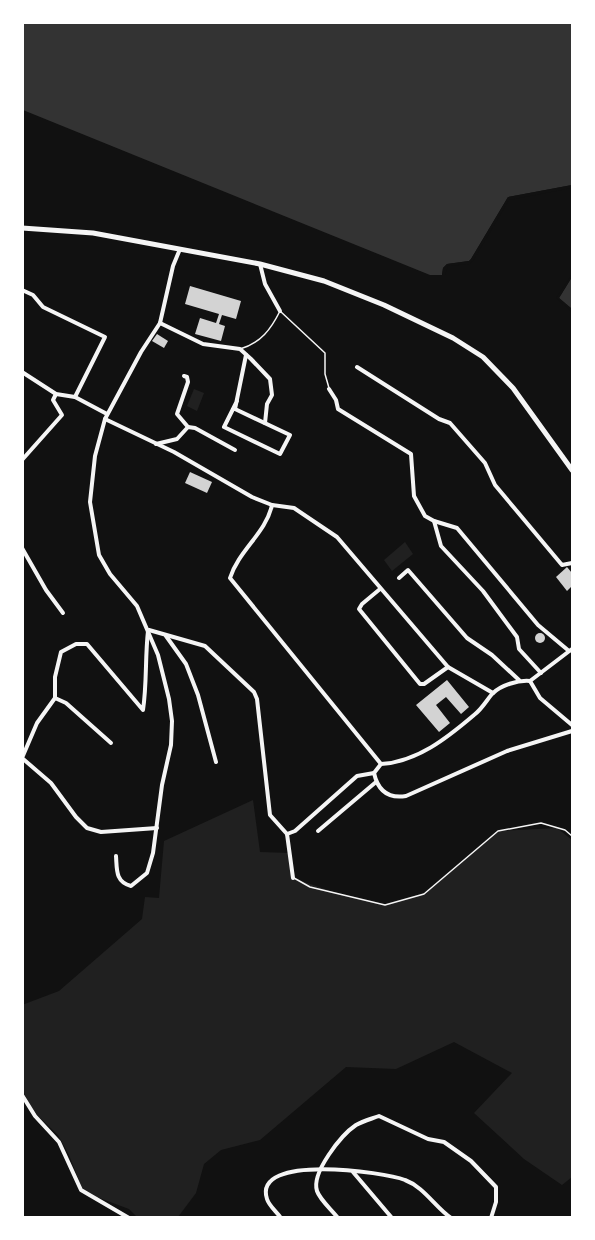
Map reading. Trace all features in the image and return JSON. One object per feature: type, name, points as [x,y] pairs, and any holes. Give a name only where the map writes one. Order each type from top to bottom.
[{"type":"main road","points":[[22,228],[79,231],[180,248],[260,264],[355,292],[476,351],[509,383],[573,470]]},
{"type":"street","points":[[116,856],[119,880],[123,884],[130,886],[147,873],[171,745],[172,721],[158,655],[148,630],[137,606],[110,574],[99,555],[94,538],[90,502],[95,456],[106,417],[141,352],[160,323],[173,266],[180,248]]},
{"type":"street","points":[[260,264],[265,284],[280,311]]},
{"type":"street","points":[[22,290],[33,295],[44,307],[105,337],[75,397]]},
{"type":"street","points":[[160,323],[203,344],[240,349],[270,379],[272,395],[267,404],[265,423]]},
{"type":"street","points":[[237,401],[224,427],[280,454],[290,435],[235,409],[237,401],[246,355]]},
{"type":"street","points":[[357,367],[439,419],[450,423],[485,463],[495,485],[562,565],[573,563]]},
{"type":"street","points":[[22,372],[56,394],[75,397],[106,417],[174,452],[252,497],[272,505],[294,508],[337,537],[448,667],[493,693]]},
{"type":"street","points":[[184,376],[187,377],[188,382],[177,414],[188,427],[195,428],[235,450]]},
{"type":"street","points":[[287,834],[295,831],[357,776],[374,773],[381,764],[410,759],[430,748],[474,716],[493,693],[519,680],[530,681],[571,650],[538,625],[457,528],[426,516],[414,495],[411,454],[338,409],[336,400],[329,389]]},
{"type":"street","points":[[22,460],[62,415],[52,400],[56,394]]},
{"type":"street","points":[[155,444],[177,439],[188,427]]},
{"type":"street","points":[[272,505],[269,519],[242,553],[230,578],[381,764]]},
{"type":"street","points":[[434,521],[441,546],[483,591],[517,637],[519,649],[541,673]]},
{"type":"street","points":[[22,548],[46,590],[63,613]]},
{"type":"street","points":[[399,578],[408,570],[467,638],[492,655],[519,680]]},
{"type":"street","points":[[380,589],[359,609],[420,684],[424,684],[448,667]]},
{"type":"street","points":[[148,630],[205,646],[254,692],[257,699],[270,815],[287,834],[293,878]]},
{"type":"street","points":[[148,630],[145,656],[146,691],[143,710],[87,644],[76,644],[61,652],[55,677],[55,698],[37,723],[22,758],[51,783],[87,828],[101,832],[157,828]]},
{"type":"street","points":[[166,635],[186,664],[205,717],[207,734],[216,762]]},
{"type":"street","points":[[530,681],[540,698],[573,725]]},
{"type":"street","points":[[55,698],[66,703],[111,742]]},
{"type":"street","points":[[374,773],[376,782],[382,791],[396,798],[406,796],[507,751],[573,731]]},
{"type":"street","points":[[318,831],[376,782]]},
{"type":"street","points":[[22,1095],[35,1116],[59,1142],[81,1190],[129,1218]]},
{"type":"street","points":[[338,1218],[317,1193],[316,1179],[319,1169],[345,1135],[356,1125],[379,1116],[428,1139],[444,1142],[471,1161],[496,1187],[496,1202],[491,1218]]},
{"type":"street","points":[[281,1218],[267,1201],[266,1190],[273,1179],[288,1171],[338,1169],[402,1179],[414,1184],[451,1218]]},
{"type":"street","points":[[353,1172],[392,1218]]},
{"type":"lane","points":[[240,349],[253,345],[262,338],[274,324],[280,311],[325,353],[325,374],[329,389]]},
{"type":"lane","points":[[293,878],[310,887],[385,905],[424,894],[498,831],[541,823],[565,830],[573,836]]},
{"type":"shaded area","points":[[22,23],[572,23],[572,185],[508,197],[469,261],[447,264],[443,268],[442,275],[430,275],[23,110]]},
{"type":"shaded area","points":[[572,277],[572,309],[559,298]]},
{"type":"shaded area","points":[[194,389],[204,393],[197,411],[187,406]]},
{"type":"shaded area","points":[[405,542],[413,554],[392,571],[384,560]]},
{"type":"shaded area","points":[[253,800],[260,852],[290,853],[293,878],[339,894],[385,905],[424,894],[498,831],[557,828],[572,840],[572,1177],[562,1185],[524,1159],[474,1113],[512,1073],[454,1042],[396,1069],[346,1067],[260,1140],[221,1150],[204,1164],[196,1193],[178,1217],[137,1217],[129,1209],[97,1197],[82,1188],[58,1135],[38,1116],[23,1091],[22,1005],[59,991],[142,919],[145,897],[159,898],[164,841]]},
{"type":"pier","points":[[572,185],[572,188],[509,200],[473,261],[469,264],[448,266],[445,275],[442,275],[443,268],[447,264],[471,259],[508,197]]},
{"type":"pier","points":[[572,274],[559,298],[572,309],[572,312],[556,298]]},
{"type":"building","points":[[190,286],[241,301],[236,319],[222,315],[219,324],[225,326],[221,341],[195,334],[200,318],[216,323],[219,314],[185,304]]},
{"type":"building","points":[[157,334],[168,341],[164,348],[152,341]]},
{"type":"building","points":[[190,472],[212,482],[207,493],[185,483]]},
{"type":"building","points":[[567,567],[572,573],[572,586],[567,591],[556,577]]},
{"type":"building","points":[[540,633],[545,638],[540,643],[535,638]]},
{"type":"building","points":[[447,680],[469,707],[461,714],[446,697],[436,705],[450,723],[439,732],[416,705]]}]
